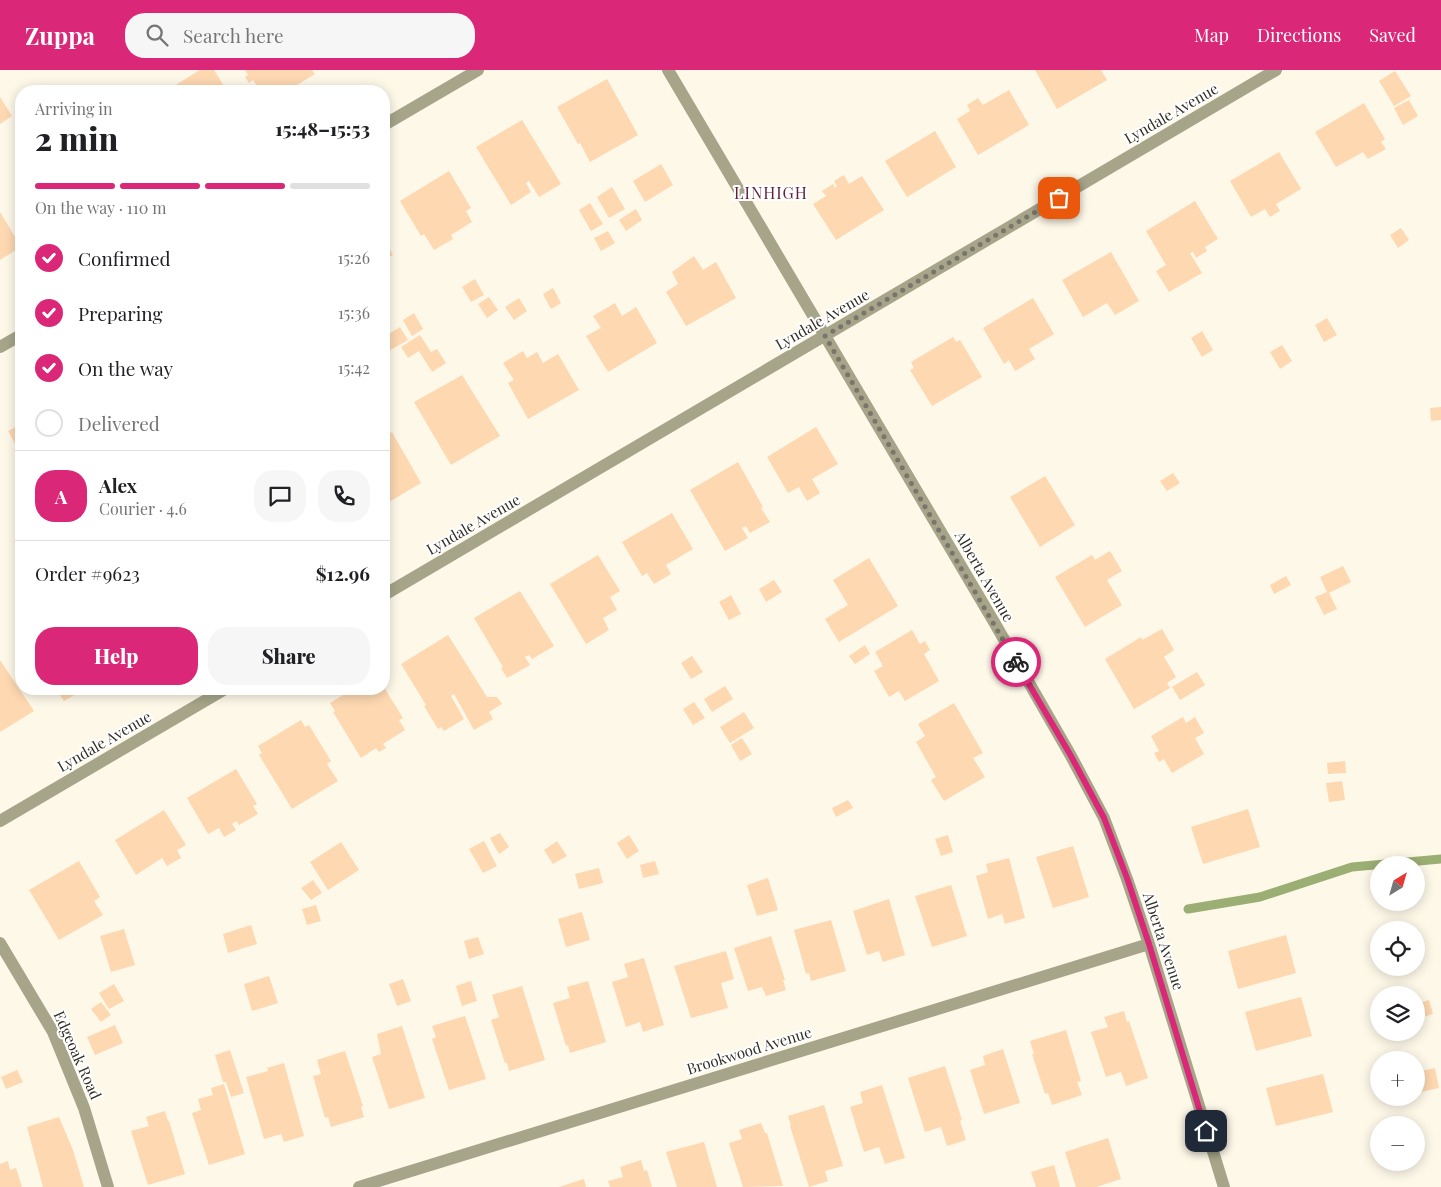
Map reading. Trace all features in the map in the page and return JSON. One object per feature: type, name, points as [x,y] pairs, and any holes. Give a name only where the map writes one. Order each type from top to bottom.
[{"type":"street","points":[[390,121],[478,70]]},
{"type":"street","name":"Alberta Avenue","points":[[668,70],[994,622],[1071,756],[1104,818],[1149,944],[1224,1187]]},
{"type":"street","name":"Lyndale Avenue","points":[[390,591],[1276,70]]},
{"type":"street","points":[[0,348],[15,339]]},
{"type":"street","name":"Lyndale Avenue","points":[[0,821],[215,695]]},
{"type":"street","name":"Edgeoak Road","points":[[0,943],[57,1040],[84,1108],[108,1187]]},
{"type":"street","name":"Brookwood Avenue","points":[[360,1187],[1149,944]]},
{"type":"building","points":[[200,70],[214,70],[223,85],[176,85]]},
{"type":"building","points":[[245,70],[312,70],[315,74],[297,85],[256,85],[253,80],[249,83],[245,77],[248,75]]},
{"type":"building","points":[[1035,70],[1101,70],[1107,80],[1057,109]]},
{"type":"building","points":[[1395,71],[1411,96],[1394,106],[1379,81]]},
{"type":"building","points":[[607,79],[638,135],[590,162],[557,107]]},
{"type":"building","points":[[1009,90],[1029,125],[978,155],[957,119],[970,111],[967,105],[978,98],[983,105]]},
{"type":"building","points":[[0,97],[12,116],[0,124]]},
{"type":"building","points":[[1409,100],[1418,116],[1403,125],[1394,108]]},
{"type":"building","points":[[1364,103],[1385,139],[1381,142],[1386,149],[1368,159],[1363,152],[1336,167],[1315,132]]},
{"type":"building","points":[[522,120],[561,184],[539,197],[529,181],[526,183],[531,192],[511,205],[476,147]]},
{"type":"building","points":[[935,131],[956,167],[907,197],[885,161]]},
{"type":"building","points":[[1279,152],[1301,189],[1276,204],[1280,211],[1270,217],[1265,209],[1251,217],[1230,181]]},
{"type":"building","points":[[661,164],[673,185],[645,202],[633,181]]},
{"type":"building","points":[[449,171],[471,208],[466,211],[472,222],[451,235],[453,239],[434,250],[424,234],[421,236],[400,201]]},
{"type":"building","points":[[844,175],[849,184],[862,176],[884,210],[836,240],[813,204],[826,196],[822,191],[833,184],[835,188],[837,186],[834,181]]},
{"type":"building","points":[[612,187],[625,209],[609,218],[597,197]]},
{"type":"building","points":[[1195,201],[1218,239],[1205,247],[1207,251],[1196,258],[1193,252],[1190,253],[1202,273],[1169,292],[1156,271],[1166,265],[1146,231]]},
{"type":"building","points":[[590,203],[603,224],[591,231],[579,210]]},
{"type":"building","points":[[636,209],[642,220],[626,231],[619,220]]},
{"type":"building","points":[[0,212],[15,237],[15,251],[0,260]]},
{"type":"building","points":[[1401,228],[1409,240],[1398,248],[1390,235]]},
{"type":"building","points":[[608,231],[615,243],[601,251],[594,238]]},
{"type":"building","points":[[1111,252],[1139,301],[1115,315],[1107,303],[1083,317],[1062,280]]},
{"type":"building","points":[[694,256],[703,270],[716,262],[736,298],[686,326],[666,292],[678,284],[672,272]]},
{"type":"building","points":[[475,279],[484,295],[471,302],[462,287]]},
{"type":"building","points":[[553,288],[561,303],[551,309],[543,294]]},
{"type":"building","points":[[489,297],[498,310],[487,318],[478,304]]},
{"type":"building","points":[[519,298],[527,311],[514,320],[505,307]]},
{"type":"building","points":[[1033,298],[1054,334],[1029,349],[1035,359],[1015,371],[1009,360],[1004,364],[983,328]]},
{"type":"building","points":[[615,303],[622,316],[636,307],[657,343],[608,372],[586,336],[601,328],[593,316]]},
{"type":"building","points":[[414,313],[423,329],[412,336],[403,320]]},
{"type":"building","points":[[1327,318],[1337,335],[1324,342],[1315,325]]},
{"type":"building","points":[[400,327],[408,340],[390,350],[390,333]]},
{"type":"building","points":[[1202,331],[1213,350],[1202,357],[1191,338]]},
{"type":"building","points":[[420,335],[431,352],[437,349],[446,363],[432,372],[419,351],[408,358],[401,347]]},
{"type":"building","points":[[953,337],[956,342],[960,340],[982,377],[932,406],[910,370],[914,368],[911,362]]},
{"type":"building","points":[[1282,345],[1292,361],[1280,369],[1270,352]]},
{"type":"building","points":[[523,351],[527,358],[537,352],[543,363],[558,354],[579,390],[528,419],[508,383],[514,380],[503,363]]},
{"type":"building","points":[[462,375],[500,436],[451,465],[414,402]]},
{"type":"building","points":[[1441,407],[1441,420],[1431,421],[1430,408]]},
{"type":"building","points":[[15,427],[15,443],[8,431]]},
{"type":"building","points":[[816,427],[838,464],[812,479],[820,493],[807,501],[799,487],[788,493],[767,457]]},
{"type":"building","points":[[392,432],[421,483],[390,501],[390,433]]},
{"type":"building","points":[[738,462],[770,522],[750,533],[746,526],[742,528],[748,538],[725,551],[690,490]]},
{"type":"building","points":[[1173,473],[1180,483],[1167,491],[1160,481]]},
{"type":"building","points":[[1045,476],[1075,525],[1040,547],[1010,497]]},
{"type":"building","points":[[672,513],[693,549],[666,565],[671,574],[654,584],[647,573],[642,576],[622,542]]},
{"type":"building","points":[[1110,551],[1122,571],[1107,580],[1122,605],[1085,627],[1055,577],[1092,555],[1095,560]]},
{"type":"building","points":[[598,555],[620,591],[610,597],[617,610],[603,618],[609,630],[586,644],[550,584]]},
{"type":"building","points":[[869,558],[898,606],[839,642],[825,619],[848,605],[833,580]]},
{"type":"building","points":[[1343,566],[1351,582],[1329,593],[1337,609],[1324,615],[1315,597],[1327,592],[1320,577]]},
{"type":"building","points":[[1286,576],[1291,585],[1274,594],[1270,585]]},
{"type":"building","points":[[774,580],[782,592],[766,602],[759,589]]},
{"type":"building","points":[[520,591],[554,646],[532,659],[529,655],[525,657],[530,665],[507,678],[501,668],[503,667],[474,618]]},
{"type":"building","points":[[731,595],[741,614],[729,620],[719,602]]},
{"type":"building","points":[[1162,629],[1174,650],[1164,657],[1176,677],[1167,683],[1170,688],[1134,709],[1105,659],[1141,637],[1142,640]]},
{"type":"building","points":[[912,630],[920,644],[925,641],[930,650],[924,654],[939,681],[905,701],[899,691],[889,697],[874,671],[883,666],[875,652]]},
{"type":"building","points":[[448,635],[487,697],[497,697],[502,704],[489,712],[493,719],[474,730],[454,694],[451,696],[464,719],[444,731],[441,727],[438,729],[401,664]]},
{"type":"building","points":[[865,645],[870,654],[855,664],[849,656]]},
{"type":"building","points":[[692,656],[703,672],[691,679],[681,663]]},
{"type":"building","points":[[0,660],[15,682],[15,695],[23,695],[34,711],[0,732]]},
{"type":"building","points":[[1197,672],[1205,685],[1180,700],[1172,687]]},
{"type":"building","points":[[725,686],[733,699],[712,712],[704,699]]},
{"type":"building","points":[[60,695],[74,695],[64,701]]},
{"type":"building","points":[[343,695],[389,695],[403,718],[399,720],[405,730],[383,744],[386,748],[379,752],[376,748],[361,758],[333,712],[335,711],[330,703]]},
{"type":"building","points":[[694,702],[705,718],[693,725],[683,709]]},
{"type":"building","points":[[954,703],[983,753],[973,758],[985,777],[944,801],[931,780],[936,777],[916,742],[925,736],[918,724]]},
{"type":"building","points":[[744,712],[754,728],[730,743],[720,727]]},
{"type":"building","points":[[1183,717],[1186,723],[1195,717],[1204,733],[1195,738],[1204,754],[1172,773],[1164,759],[1159,762],[1154,753],[1159,751],[1151,736]]},
{"type":"building","points":[[301,720],[305,727],[309,725],[331,761],[327,764],[338,781],[292,809],[259,755],[262,753],[258,746]]},
{"type":"building","points":[[742,738],[752,754],[740,761],[731,745]]},
{"type":"building","points":[[1345,761],[1346,773],[1328,774],[1327,763]]},
{"type":"building","points":[[236,769],[257,804],[253,806],[258,814],[239,825],[236,821],[232,824],[236,830],[224,837],[219,828],[208,834],[187,798]]},
{"type":"building","points":[[1342,781],[1345,800],[1329,802],[1326,783]]},
{"type":"building","points":[[848,800],[853,808],[836,817],[832,808]]},
{"type":"building","points":[[1248,809],[1260,847],[1203,864],[1191,827]]},
{"type":"building","points":[[164,810],[186,845],[177,850],[181,858],[167,866],[162,858],[136,875],[115,840]]},
{"type":"building","points":[[500,833],[509,847],[499,854],[490,838]]},
{"type":"building","points":[[629,835],[639,851],[627,859],[617,843]]},
{"type":"building","points":[[948,835],[953,852],[941,856],[935,839]]},
{"type":"building","points":[[484,841],[497,866],[483,873],[469,849]]},
{"type":"building","points":[[557,841],[567,856],[553,864],[544,850]]},
{"type":"building","points":[[341,842],[359,870],[328,890],[310,862]]},
{"type":"building","points":[[1073,846],[1089,897],[1053,908],[1036,857]]},
{"type":"building","points":[[1009,858],[1025,918],[1005,924],[1002,914],[988,919],[976,876],[988,872],[986,864]]},
{"type":"building","points":[[79,861],[100,897],[94,901],[103,915],[59,940],[29,890]]},
{"type":"building","points":[[655,861],[659,874],[643,878],[640,865]]},
{"type":"building","points":[[599,868],[603,883],[579,889],[575,874]]},
{"type":"building","points":[[768,878],[778,910],[757,916],[747,885]]},
{"type":"building","points":[[313,880],[322,893],[311,900],[301,888]]},
{"type":"building","points":[[951,885],[967,936],[932,947],[915,896]]},
{"type":"building","points":[[889,899],[905,955],[883,962],[879,951],[867,955],[853,911]]},
{"type":"building","points":[[316,905],[321,921],[307,925],[302,909]]},
{"type":"building","points":[[582,912],[590,940],[566,947],[558,919]]},
{"type":"building","points":[[831,920],[846,971],[811,981],[809,973],[806,974],[794,930]]},
{"type":"building","points":[[251,925],[257,944],[228,953],[223,934]]},
{"type":"building","points":[[124,929],[135,965],[111,972],[100,936]]},
{"type":"building","points":[[1286,935],[1296,973],[1238,989],[1228,951]]},
{"type":"building","points":[[771,936],[785,980],[783,980],[786,990],[766,996],[762,987],[748,991],[734,948]]},
{"type":"building","points":[[478,937],[484,954],[469,959],[464,941]]},
{"type":"building","points":[[726,951],[734,979],[721,983],[728,1008],[691,1018],[674,966]]},
{"type":"building","points":[[644,958],[664,1025],[643,1032],[640,1022],[626,1027],[612,982],[628,977],[624,964]]},
{"type":"building","points":[[269,976],[278,1003],[252,1011],[244,984]]},
{"type":"building","points":[[403,979],[411,1001],[397,1006],[389,984]]},
{"type":"building","points":[[471,981],[477,1001],[462,1006],[456,986]]},
{"type":"building","points":[[588,981],[606,1042],[570,1053],[568,1045],[566,1046],[553,1003],[570,998],[567,987]]},
{"type":"building","points":[[114,984],[124,1001],[109,1009],[99,993]]},
{"type":"building","points":[[522,986],[545,1060],[509,1071],[491,1020],[499,1017],[492,995]]},
{"type":"building","points":[[1301,997],[1312,1036],[1256,1051],[1245,1012]]},
{"type":"building","points":[[1429,1000],[1433,1014],[1425,1016],[1425,1001]]},
{"type":"building","points":[[101,1002],[111,1015],[101,1022],[91,1009]]},
{"type":"building","points":[[1124,1011],[1148,1078],[1126,1086],[1121,1072],[1106,1077],[1091,1032],[1108,1027],[1104,1017]]},
{"type":"building","points":[[465,1016],[486,1079],[449,1090],[432,1039],[436,1037],[432,1026]]},
{"type":"building","points":[[115,1025],[123,1043],[95,1055],[87,1037]]},
{"type":"building","points":[[402,1026],[425,1098],[389,1109],[372,1057],[381,1054],[377,1034]]},
{"type":"building","points":[[1066,1030],[1081,1081],[1077,1082],[1082,1095],[1052,1105],[1048,1093],[1045,1094],[1032,1054],[1034,1054],[1030,1041]]},
{"type":"building","points":[[1003,1049],[1020,1103],[984,1114],[970,1070],[985,1065],[983,1056]]},
{"type":"building","points":[[230,1050],[244,1093],[231,1097],[226,1082],[223,1082],[215,1055]]},
{"type":"building","points":[[345,1051],[363,1106],[361,1107],[364,1117],[331,1127],[328,1117],[325,1118],[313,1076],[321,1074],[317,1060]]},
{"type":"building","points":[[284,1063],[304,1136],[284,1142],[281,1134],[264,1139],[246,1077],[268,1071],[267,1068]]},
{"type":"building","points":[[945,1066],[962,1120],[960,1121],[966,1140],[947,1146],[941,1127],[925,1132],[908,1078]]},
{"type":"building","points":[[1435,1068],[1439,1088],[1425,1091],[1425,1070]]},
{"type":"building","points":[[17,1070],[23,1082],[6,1089],[1,1077]]},
{"type":"building","points":[[1323,1074],[1333,1112],[1276,1126],[1266,1088]]},
{"type":"building","points":[[224,1084],[245,1154],[209,1165],[192,1113],[201,1110],[198,1099],[213,1095],[211,1088]]},
{"type":"building","points":[[882,1085],[905,1158],[885,1164],[879,1147],[864,1152],[850,1107],[863,1103],[860,1092]]},
{"type":"building","points":[[824,1105],[843,1166],[825,1171],[828,1181],[809,1187],[788,1116]]},
{"type":"building","points":[[165,1111],[185,1174],[148,1185],[131,1131],[149,1126],[146,1117]]},
{"type":"building","points":[[59,1117],[73,1150],[84,1187],[43,1187],[27,1127]]},
{"type":"building","points":[[761,1123],[765,1133],[767,1133],[783,1186],[743,1187],[729,1143],[742,1139],[739,1130]]},
{"type":"building","points":[[1108,1138],[1121,1179],[1096,1187],[1076,1187],[1065,1152]]},
{"type":"building","points":[[704,1142],[717,1187],[677,1187],[666,1152]]},
{"type":"building","points":[[641,1160],[644,1171],[647,1170],[652,1187],[610,1187],[608,1181],[623,1177],[620,1167]]},
{"type":"building","points":[[8,1161],[10,1170],[16,1168],[22,1187],[0,1187],[0,1164]]},
{"type":"building","points":[[1054,1165],[1060,1187],[1036,1187],[1031,1172]]},
{"type":"building","points":[[584,1179],[586,1187],[559,1187]]},
{"type":"waterway","points":[[1188,909],[1260,897],[1352,867],[1441,859]]},
{"type":"way so far","points":[[1016,662],[825,336],[1059,198]]},
{"type":"district","name":"LINHIGH","points":[[771,192]]},
{"type":"route","points":[[1016,662],[1071,756],[1104,818],[1149,944],[1206,1131]]}]
